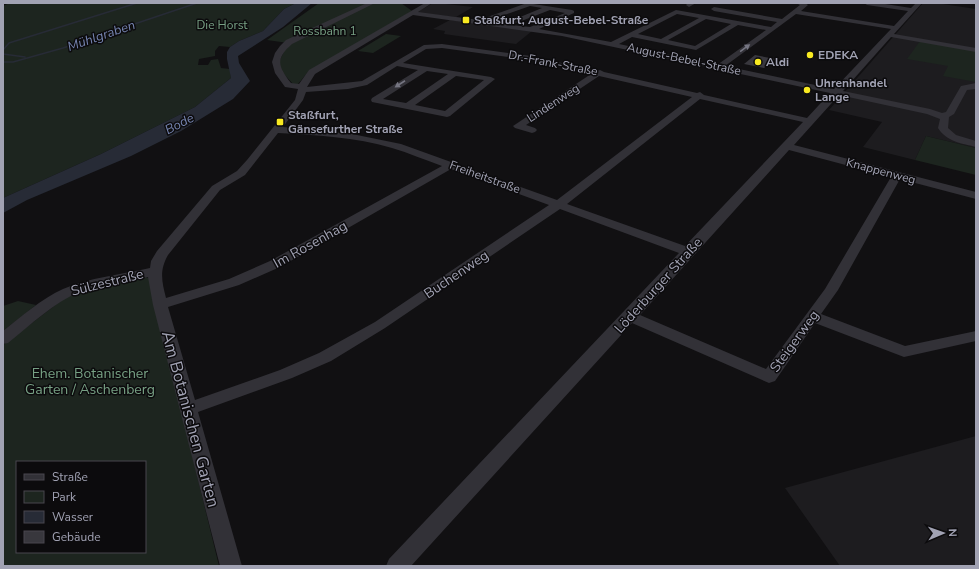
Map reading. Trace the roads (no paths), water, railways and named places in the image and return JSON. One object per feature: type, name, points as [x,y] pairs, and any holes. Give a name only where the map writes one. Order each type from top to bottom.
[{"type":"street","points":[[302,89],[288,85],[275,64],[275,57],[281,49],[289,42],[372,3]]},
{"type":"street","points":[[155,271],[158,260],[167,247],[209,196],[224,182],[244,170],[276,130],[299,100],[308,76],[315,70],[411,10],[429,3]]},
{"type":"street","points":[[719,67],[805,5],[799,3]]},
{"type":"street","points":[[867,3],[913,10]]},
{"type":"street","name":"Löderburger Straße","points":[[397,566],[919,3]]},
{"type":"street","name":"August-Bebel-Straße","points":[[478,22],[530,4],[572,12],[532,30]]},
{"type":"street","name":"August-Bebel-Straße","points":[[503,25],[548,8]]},
{"type":"street","points":[[705,8],[783,21]]},
{"type":"street","name":"August-Bebel-Straße","points":[[411,10],[613,44],[943,116]]},
{"type":"street","points":[[613,44],[676,12],[772,29]]},
{"type":"street","points":[[795,12],[896,28]]},
{"type":"street","points":[[662,41],[705,17]]},
{"type":"street","points":[[631,35],[696,48],[737,23]]},
{"type":"street","points":[[890,35],[976,50]]},
{"type":"street","name":"Dr.-Frank-Straße","points":[[302,89],[358,84],[367,81],[424,47],[442,46],[531,58],[600,72],[810,121]]},
{"type":"street","points":[[397,64],[491,79],[447,114],[375,100],[425,69]]},
{"type":"street","name":"Lindenweg","points":[[532,130],[518,126],[600,72]]},
{"type":"street","points":[[408,106],[455,73]]},
{"type":"street","points":[[976,86],[964,88],[949,114],[943,116],[946,120],[943,128],[947,134],[976,144]]},
{"type":"street","name":"Buchenweg","points":[[188,409],[286,374],[325,357],[380,325],[558,205],[700,95]]},
{"type":"street","name":"Freiheitstraße","points":[[276,130],[341,134],[373,139],[451,164],[688,252]]},
{"type":"street","name":"Knappenweg","points":[[786,146],[976,196]]},
{"type":"street","name":"Im Rosenhag","points":[[160,305],[234,282],[274,264],[451,164]]},
{"type":"street","name":"Steigerweg","points":[[630,316],[769,377],[834,283],[878,210],[897,175]]},
{"type":"street","name":"Am Botanischen Garten","points":[[155,271],[154,279],[160,305],[231,566]]},
{"type":"street","name":"Sülzestraße","points":[[3,339],[48,303],[67,292],[77,288],[155,271]]},
{"type":"street","points":[[812,316],[904,352],[976,336]]},
{"type":"water","name":"Bode","points":[[296,3],[312,3],[283,27],[238,56],[239,63],[250,81],[233,99],[181,131],[131,156],[27,200],[3,213],[3,198],[101,154],[195,107],[231,78],[227,59],[227,52],[230,47],[239,41],[263,31],[284,9]]},
{"type":"waterway","points":[[3,50],[9,43],[137,3]]},
{"type":"waterway","name":"Mühlgraben","points":[[3,62],[13,62],[63,48],[197,3]]},
{"type":"waterway","points":[[3,54],[25,57]]},
{"type":"place","name":"Staßfurt, August-Bebel-Straße","points":[[466,20]]},
{"type":"place","name":"EDEKA","points":[[810,55]]},
{"type":"place","name":"Aldi","points":[[758,62]]},
{"type":"place","name":"Uhrenhandel Lange","points":[[807,90]]},
{"type":"place","name":"Staßfurt, Gänsefurther Straße","points":[[280,122]]},
{"type":"park label","name":"Die Horst","points":[[222,25]]},
{"type":"park label","name":"Rossbahn 1","points":[[325,31]]},
{"type":"park label","name":"Ehem. Botanischer Garten / Aschenberg","points":[[90,382]]}]
